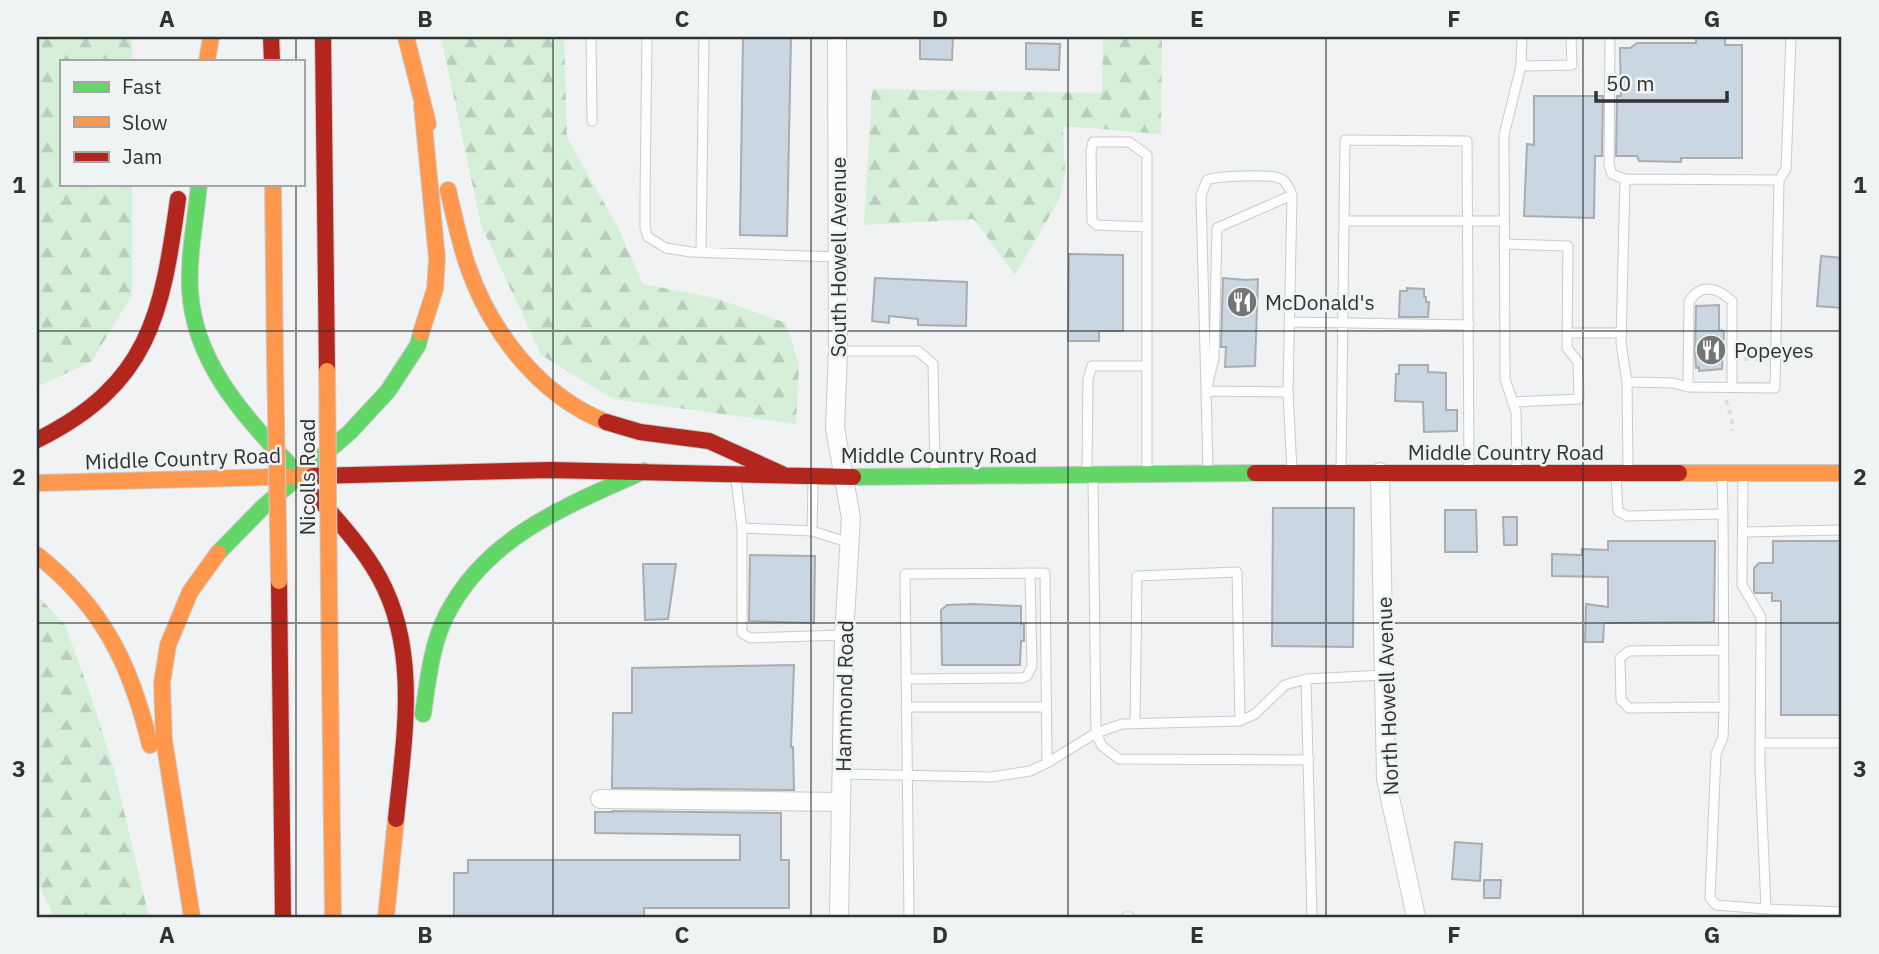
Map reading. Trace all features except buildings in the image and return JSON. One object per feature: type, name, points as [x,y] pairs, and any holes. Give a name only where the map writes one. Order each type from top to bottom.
[{"type":"main road","points":[[207,60],[211,37]]},
{"type":"main road","points":[[271,37],[272,60]]},
{"type":"main road","name":"Nicolls Road","points":[[323,37],[333,917]]},
{"type":"main road","points":[[407,37],[422,105],[441,164],[468,269],[496,327],[526,366],[566,400],[606,421],[650,434],[710,442],[782,474]]},
{"type":"main road","points":[[192,917],[162,711],[163,665],[172,632],[193,583],[218,549],[366,418],[391,391],[416,350],[426,327],[435,288],[437,236],[422,105]]},
{"type":"main road","points":[[37,440],[65,426],[95,404],[124,374],[146,339],[161,301],[180,186]]},
{"type":"main road","points":[[199,186],[190,290],[193,316],[200,340],[219,383],[369,559],[395,612],[407,681],[386,917]]},
{"type":"main road","name":"Nicolls Road","points":[[273,186],[283,917]]},
{"type":"main road","name":"Middle Country Road","points":[[37,483],[550,470],[935,478],[1341,472],[1842,473]]},
{"type":"main road","points":[[395,824],[422,726],[429,667],[435,642],[464,584],[494,551],[511,537],[548,516],[643,471]]},
{"type":"main road","points":[[37,555],[83,594],[98,613],[122,656],[141,707],[153,765],[183,860]]},
{"type":"street","name":"South Howell Avenue","points":[[837,37],[838,351],[835,428],[842,477]]},
{"type":"street","name":"North Howell Avenue","points":[[1380,472],[1386,779],[1416,917]]},
{"type":"street","name":"Hammond Road","points":[[839,917],[844,635],[851,518],[842,477]]},
{"type":"street","points":[[600,799],[841,802]]},
{"type":"lane","points":[[592,37],[592,121]]},
{"type":"lane","points":[[647,37],[645,228],[648,237],[656,243],[679,251],[838,257]]},
{"type":"lane","points":[[701,252],[704,37]]},
{"type":"lane","points":[[1517,474],[1516,412],[1504,379],[1504,135],[1521,66],[1522,37]]},
{"type":"lane","points":[[1521,66],[1572,65],[1572,37]]},
{"type":"lane","points":[[1611,37],[1609,165],[1612,174],[1625,179],[1779,180]]},
{"type":"lane","points":[[1627,382],[1673,383],[1688,387],[1775,388],[1779,180],[1786,169],[1791,37]]},
{"type":"lane","points":[[1341,472],[1345,140],[1467,141],[1469,474]]},
{"type":"lane","points":[[1147,227],[1097,225],[1092,220],[1093,142],[1129,142],[1147,155],[1147,227],[1147,474]]},
{"type":"lane","points":[[1208,474],[1201,195],[1207,180],[1217,177],[1277,177],[1287,183],[1292,195],[1288,392],[1292,473]]},
{"type":"lane","points":[[1625,179],[1622,333],[1627,382],[1618,511],[1627,516],[1723,514]]},
{"type":"lane","points":[[1206,391],[1214,358],[1217,228],[1292,195]]},
{"type":"lane","points":[[1344,221],[1504,221]]},
{"type":"lane","points":[[1504,244],[1568,246],[1567,348],[1578,362],[1579,399],[1512,402]]},
{"type":"lane","points":[[1688,387],[1688,308],[1693,294],[1699,290],[1715,288],[1732,300],[1732,387]]},
{"type":"lane","points":[[1289,322],[1469,325]]},
{"type":"lane","points":[[1567,333],[1622,333]]},
{"type":"lane","points":[[838,351],[918,351],[933,364],[935,478]]},
{"type":"lane","points":[[1147,366],[1092,366],[1088,379],[1096,733],[1102,746],[1119,760],[1309,760]]},
{"type":"lane","points":[[1206,391],[1288,392]]},
{"type":"lane","points":[[736,473],[742,528],[742,633],[750,638],[844,635]]},
{"type":"lane","points":[[1722,473],[1724,707],[1723,737],[1716,754],[1710,898],[1716,905],[1842,912]]},
{"type":"lane","points":[[1743,473],[1742,584],[1761,617],[1760,743],[1766,909]]},
{"type":"lane","points":[[812,531],[813,475]]},
{"type":"lane","points":[[742,528],[812,531],[850,543]]},
{"type":"lane","points":[[1744,532],[1842,530]]},
{"type":"lane","points":[[1135,723],[1138,576],[1237,572],[1240,721]]},
{"type":"lane","points":[[906,679],[1027,676],[1032,666],[1030,573]]},
{"type":"lane","points":[[909,917],[905,574],[1045,573],[1047,764]]},
{"type":"lane","points":[[1724,650],[1629,651],[1620,658],[1621,700],[1629,709],[1724,707]]},
{"type":"lane","points":[[842,774],[991,777],[1030,771],[1047,764],[1096,733],[1122,724],[1240,721],[1255,714],[1285,685],[1306,679],[1384,675]]},
{"type":"lane","points":[[1306,679],[1312,917]]},
{"type":"lane","points":[[906,707],[1046,707]]},
{"type":"lane","points":[[1760,743],[1842,743]]},
{"type":"path","points":[[1732,364],[1746,358],[1776,359]]},
{"type":"green space","points":[[37,37],[132,37],[132,60],[60,60],[60,186],[132,186],[132,295],[92,361],[37,387]]},
{"type":"green space","points":[[441,37],[564,37],[567,137],[618,228],[643,284],[715,298],[786,323],[799,365],[796,424],[613,399],[541,355],[481,225]]},
{"type":"green space","points":[[1103,37],[1162,37],[1161,134],[1063,126],[1065,172],[1060,198],[1015,275],[974,219],[864,225],[872,89],[1102,93]]},
{"type":"green space","points":[[37,595],[65,625],[91,696],[114,769],[149,917],[54,917],[37,880]]},
{"type":"traffic: fast","points":[[199,186],[191,250],[190,290],[193,316],[201,340],[223,385],[288,463]]},
{"type":"traffic: fast","points":[[218,553],[263,507],[350,432],[388,391],[418,345],[421,333]]},
{"type":"traffic: fast","points":[[423,714],[431,664],[441,627],[463,588],[483,565],[506,544],[558,511],[644,471]]},
{"type":"traffic: fast","points":[[853,477],[1255,473]]},
{"type":"traffic: slow","points":[[207,60],[211,37]]},
{"type":"traffic: slow","points":[[406,37],[428,124]]},
{"type":"traffic: slow","points":[[421,333],[435,289],[437,258],[422,105]]},
{"type":"traffic: slow","points":[[273,186],[275,360]]},
{"type":"traffic: slow","points":[[448,190],[467,264],[477,289],[503,336],[538,378],[581,410],[606,422]]},
{"type":"traffic: slow","points":[[275,360],[279,581]]},
{"type":"traffic: slow","points":[[327,371],[329,593]]},
{"type":"traffic: slow","points":[[1679,473],[1842,473]]},
{"type":"traffic: slow","points":[[37,483],[313,476]]},
{"type":"traffic: slow","points":[[192,917],[164,740],[162,683],[168,645],[190,592],[218,553]]},
{"type":"traffic: slow","points":[[37,555],[80,595],[111,639],[134,689],[150,745]]},
{"type":"traffic: slow","points":[[329,593],[333,917]]},
{"type":"traffic: slow","points":[[386,917],[396,819]]},
{"type":"traffic: jam","points":[[271,37],[272,60]]},
{"type":"traffic: jam","points":[[323,37],[327,371]]},
{"type":"traffic: jam","points":[[37,440],[75,418],[104,395],[127,369],[144,342],[165,277],[178,199]]},
{"type":"traffic: jam","points":[[606,422],[640,432],[709,441],[782,474]]},
{"type":"traffic: jam","points":[[313,476],[550,470],[853,477]]},
{"type":"traffic: jam","points":[[1255,473],[1679,473]]},
{"type":"traffic: jam","points":[[317,497],[373,566],[392,605],[400,635],[406,696],[396,819]]},
{"type":"traffic: jam","points":[[279,581],[283,917]]},
{"type":"place","name":"McDonald's","points":[[1242,302]]},
{"type":"place","name":"Popeyes","points":[[1711,350]]}]
